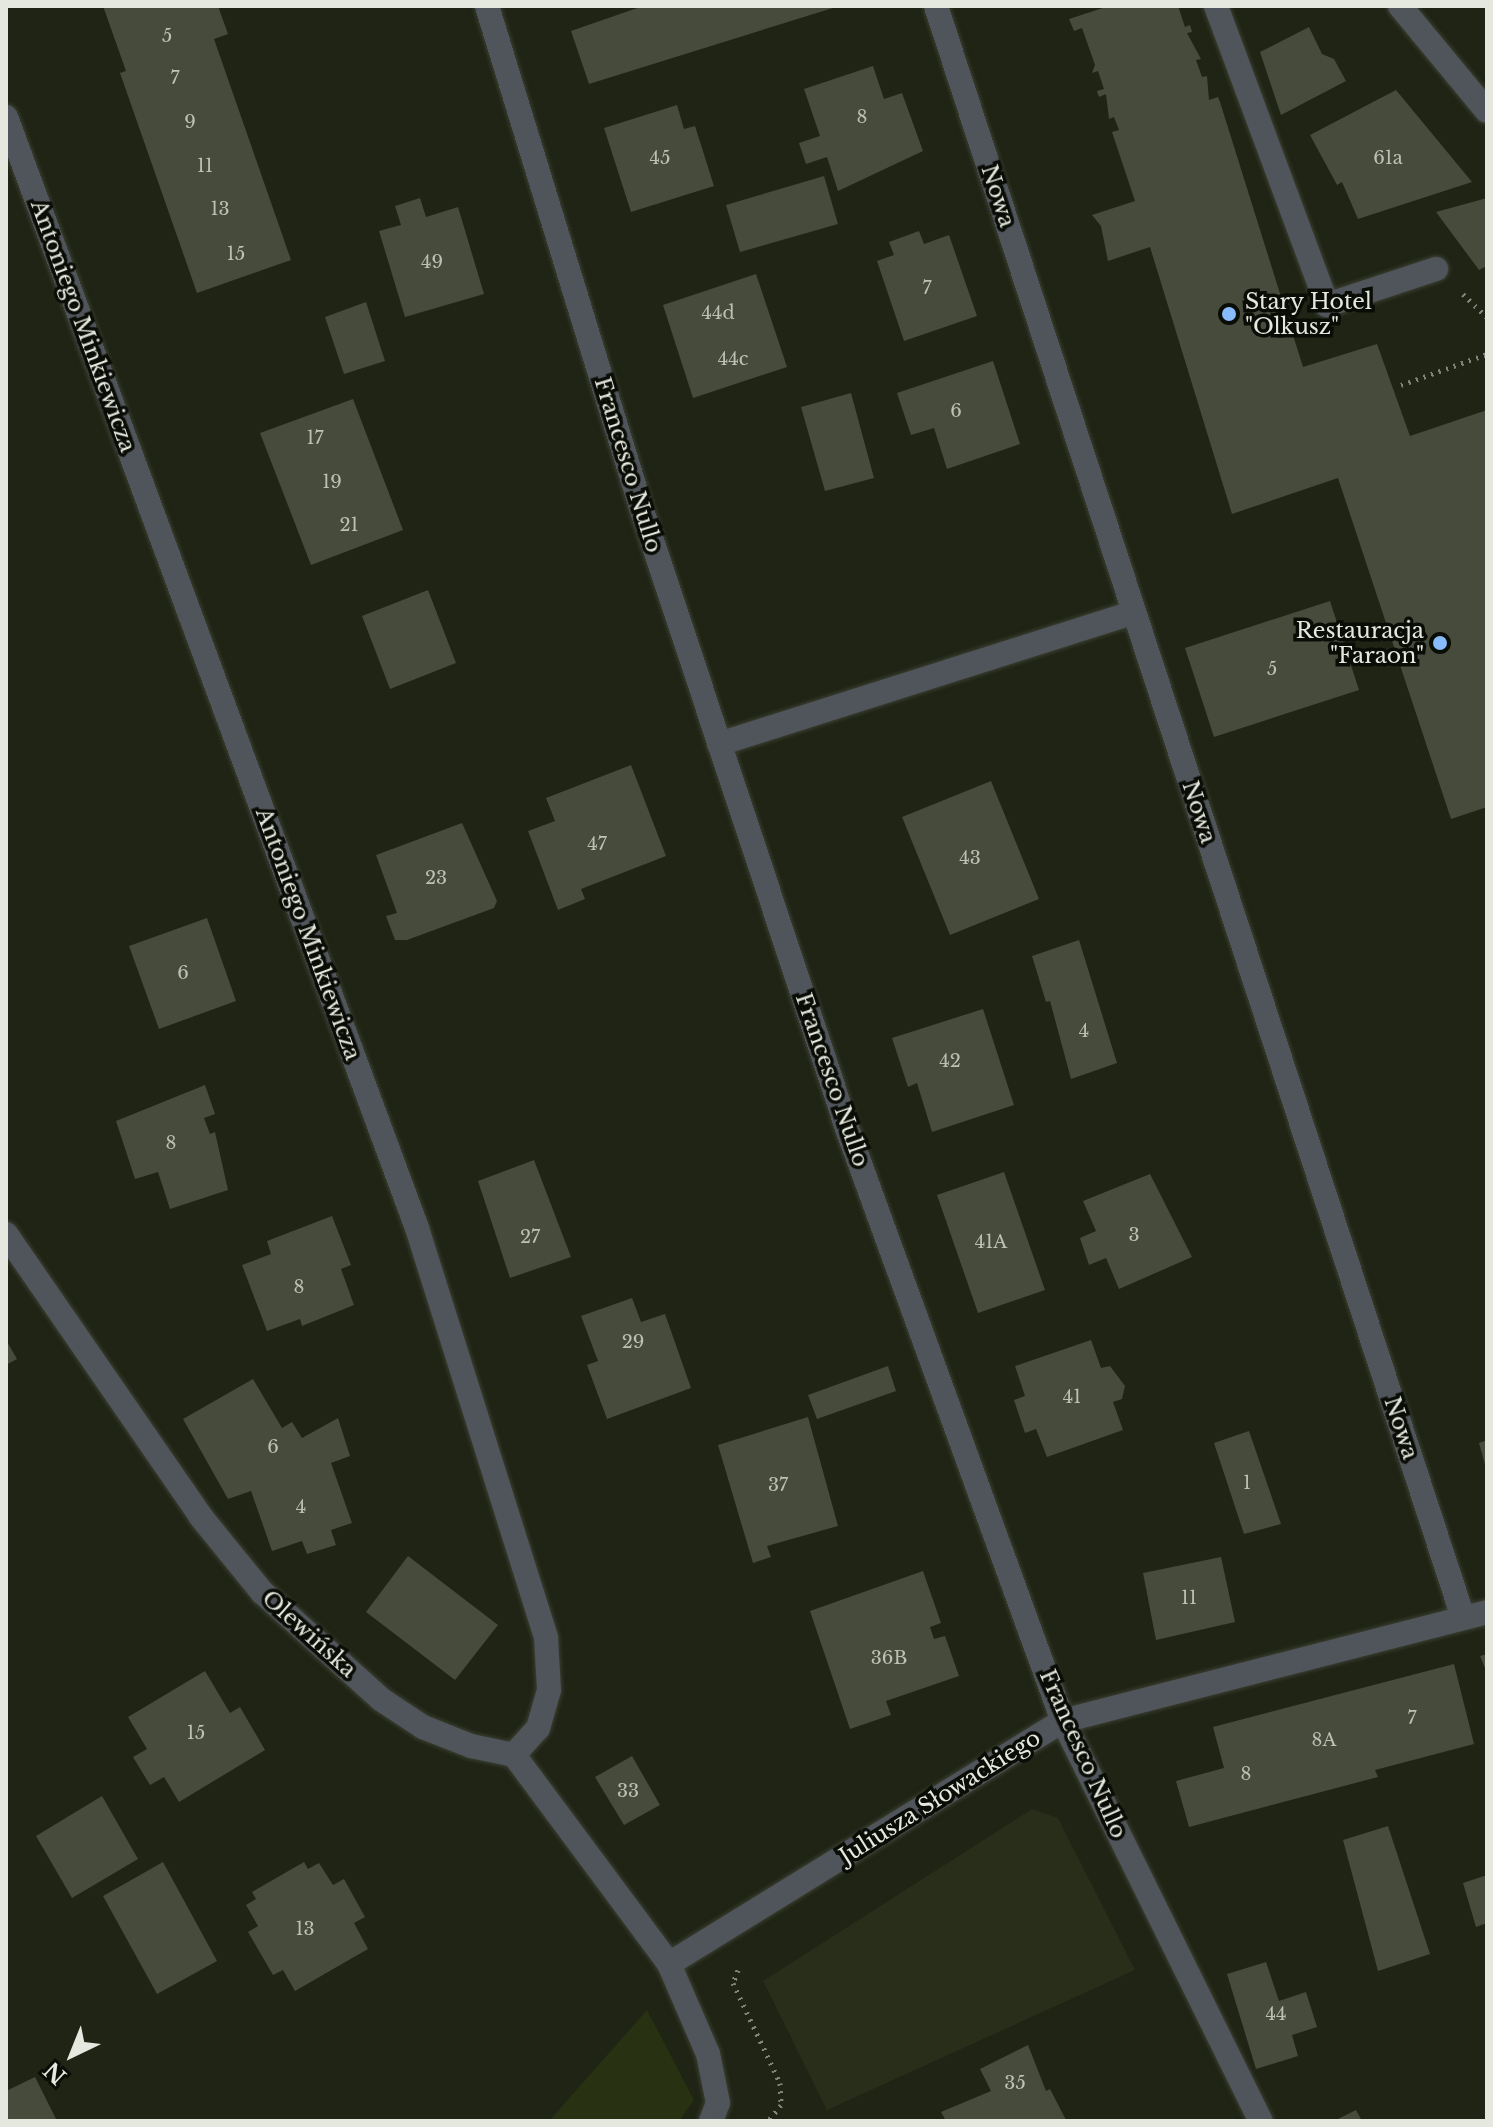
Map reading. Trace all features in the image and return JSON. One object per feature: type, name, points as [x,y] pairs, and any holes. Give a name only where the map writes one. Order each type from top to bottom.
[{"type":"street","name":"Francesco Nullo","points":[[487,6],[639,501],[848,1131],[1063,1721],[1261,2121]]},
{"type":"street","name":"Nowa","points":[[936,6],[1463,1617]]},
{"type":"street","points":[[1216,6],[1327,305],[1436,269]]},
{"type":"street","points":[[1400,6],[1487,111]]},
{"type":"street","name":"Antoniego Minkiewicza","points":[[6,117],[417,1228],[546,1638],[549,1690],[538,1728],[514,1755]]},
{"type":"street","points":[[719,744],[1134,612]]},
{"type":"street","name":"Olewińska","points":[[6,1234],[201,1517],[262,1592],[382,1700],[423,1727],[471,1746],[514,1755]]},
{"type":"street","name":"Juliusza Słowackiego","points":[[669,1964],[1063,1721],[1487,1612]]},
{"type":"street","points":[[514,1755],[669,1964],[708,2054],[718,2103],[711,2121]]},
{"type":"path","points":[[1401,385],[1487,354]]},
{"type":"path","points":[[740,1966],[733,1983],[780,2083],[781,2105],[768,2121]]},
{"type":"shaded area","points":[[1032,1809],[1058,1818],[1135,1970],[827,2110],[763,1981]]},
{"type":"shaded area","points":[[647,2010],[694,2100],[679,2121],[549,2121]]},
{"type":"building","points":[[103,6],[218,6],[228,34],[214,39],[291,260],[197,293],[120,73],[126,71]]},
{"type":"building","points":[[643,6],[836,7],[589,84],[571,31]]},
{"type":"building","points":[[1109,6],[1178,6],[1185,27],[1190,25],[1192,32],[1187,33],[1201,59],[1196,60],[1202,77],[1207,76],[1209,100],[1218,97],[1220,102],[1303,367],[1377,344],[1410,436],[1487,410],[1487,807],[1451,819],[1338,478],[1232,514],[1150,247],[1108,261],[1101,226],[1092,215],[1135,201],[1112,132],[1119,130],[1114,117],[1109,119],[1106,94],[1099,97],[1097,91],[1104,89],[1098,71],[1092,73],[1095,65],[1082,28],[1074,31],[1069,19]]},
{"type":"building","points":[[1309,27],[1322,54],[1334,59],[1346,81],[1281,115],[1260,52]]},
{"type":"building","points":[[873,66],[884,99],[902,93],[923,151],[838,191],[827,157],[806,164],[799,143],[820,136],[804,89]]},
{"type":"building","points":[[1396,90],[1472,182],[1358,219],[1342,182],[1337,185],[1310,135]]},
{"type":"building","points":[[677,105],[684,129],[695,126],[714,186],[631,212],[604,128]]},
{"type":"building","points":[[824,176],[838,224],[740,252],[726,205]]},
{"type":"building","points":[[420,198],[426,217],[458,207],[484,294],[405,317],[379,231],[401,225],[395,206]]},
{"type":"building","points":[[1487,198],[1487,266],[1479,270],[1436,212]]},
{"type":"building","points":[[919,231],[924,244],[949,235],[977,316],[904,341],[877,261],[894,255],[889,242]]},
{"type":"building","points":[[756,274],[787,367],[693,398],[663,305]]},
{"type":"building","points":[[366,302],[385,361],[344,374],[325,317]]},
{"type":"building","points":[[993,361],[1020,444],[947,469],[934,428],[911,435],[897,393]]},
{"type":"building","points":[[851,393],[874,478],[825,491],[801,407]]},
{"type":"building","points":[[353,399],[403,530],[311,565],[260,433]]},
{"type":"building","points":[[428,590],[456,663],[390,689],[362,616]]},
{"type":"building","points":[[1330,601],[1359,690],[1214,737],[1185,648]]},
{"type":"building","points":[[631,765],[666,856],[581,889],[585,899],[558,910],[528,831],[555,821],[546,798]]},
{"type":"building","points":[[991,781],[1039,899],[950,935],[902,817]]},
{"type":"building","points":[[462,823],[497,901],[494,908],[407,940],[395,940],[386,916],[397,913],[376,855]]},
{"type":"building","points":[[207,918],[236,1001],[159,1029],[129,946]]},
{"type":"building","points":[[1079,940],[1117,1063],[1071,1079],[1050,1001],[1046,1002],[1032,956]]},
{"type":"building","points":[[983,1009],[1014,1105],[932,1132],[917,1083],[908,1087],[892,1038]]},
{"type":"building","points":[[205,1085],[215,1114],[204,1118],[210,1134],[215,1132],[228,1190],[170,1209],[158,1172],[135,1179],[116,1121]]},
{"type":"building","points":[[534,1160],[571,1257],[510,1278],[478,1181]]},
{"type":"building","points":[[1004,1172],[1045,1290],[978,1313],[937,1195]]},
{"type":"building","points":[[1150,1174],[1192,1257],[1119,1289],[1106,1258],[1089,1265],[1080,1238],[1096,1231],[1083,1201]]},
{"type":"building","points":[[332,1216],[351,1265],[341,1269],[354,1305],[302,1326],[300,1319],[267,1331],[242,1265],[271,1254],[267,1241]]},
{"type":"building","points":[[632,1298],[641,1322],[665,1314],[691,1388],[607,1419],[587,1365],[598,1361],[581,1316]]},
{"type":"building","points":[[6,1340],[17,1359],[6,1365]]},
{"type":"building","points":[[1091,1340],[1101,1368],[1110,1366],[1125,1386],[1122,1399],[1113,1402],[1123,1430],[1047,1457],[1036,1429],[1025,1433],[1014,1400],[1025,1396],[1015,1366]]},
{"type":"building","points":[[888,1366],[896,1391],[817,1419],[808,1395]]},
{"type":"building","points":[[253,1379],[282,1428],[292,1422],[302,1438],[338,1418],[350,1456],[331,1463],[352,1523],[331,1530],[336,1545],[307,1554],[302,1541],[272,1551],[251,1491],[228,1499],[183,1419]]},
{"type":"building","points":[[808,1417],[838,1526],[767,1546],[771,1557],[753,1563],[718,1445]]},
{"type":"building","points":[[1249,1431],[1281,1524],[1244,1534],[1214,1443]]},
{"type":"building","points":[[1487,1440],[1487,1468],[1486,1468],[1479,1443]]},
{"type":"building","points":[[408,1556],[498,1625],[455,1680],[366,1612]]},
{"type":"building","points":[[1221,1557],[1235,1622],[1156,1640],[1143,1573]]},
{"type":"building","points":[[923,1571],[941,1623],[930,1627],[934,1639],[945,1636],[959,1676],[886,1701],[891,1715],[850,1729],[810,1611]]},
{"type":"building","points":[[1487,1654],[1487,1673],[1480,1656]]},
{"type":"building","points":[[1454,1664],[1474,1744],[1375,1770],[1378,1777],[1189,1827],[1176,1781],[1224,1768],[1213,1727]]},
{"type":"building","points":[[205,1671],[230,1713],[240,1707],[265,1750],[179,1802],[164,1777],[150,1785],[133,1757],[147,1749],[128,1717]]},
{"type":"building","points":[[632,1756],[660,1805],[624,1825],[595,1777]]},
{"type":"building","points":[[102,1796],[138,1859],[72,1898],[36,1836]]},
{"type":"building","points":[[1388,1826],[1430,1954],[1378,1971],[1343,1840]]},
{"type":"building","points":[[163,1862],[217,1961],[157,1994],[103,1896]]},
{"type":"building","points":[[304,1862],[308,1869],[319,1863],[333,1885],[344,1879],[365,1917],[354,1923],[368,1949],[295,1991],[283,1970],[273,1975],[248,1932],[258,1926],[246,1905],[256,1899],[252,1892]]},
{"type":"building","points":[[1487,1875],[1487,1923],[1476,1927],[1463,1883]]},
{"type":"building","points":[[1266,1962],[1279,2001],[1306,1992],[1317,2027],[1292,2035],[1298,2056],[1256,2069],[1227,1974]]},
{"type":"building","points":[[1028,2045],[1046,2091],[1050,2089],[1066,2120],[946,2121],[941,2112],[991,2091],[980,2069]]},
{"type":"building","points":[[35,2077],[57,2121],[6,2121],[6,2091]]},
{"type":"building","points":[[1356,2110],[1362,2121],[1334,2121]]},
{"type":"place","name":"Stary Hotel \"Olkusz\"","points":[[1229,314]]},
{"type":"place","name":"Restauracja \"Faraon\"","points":[[1440,643]]}]
